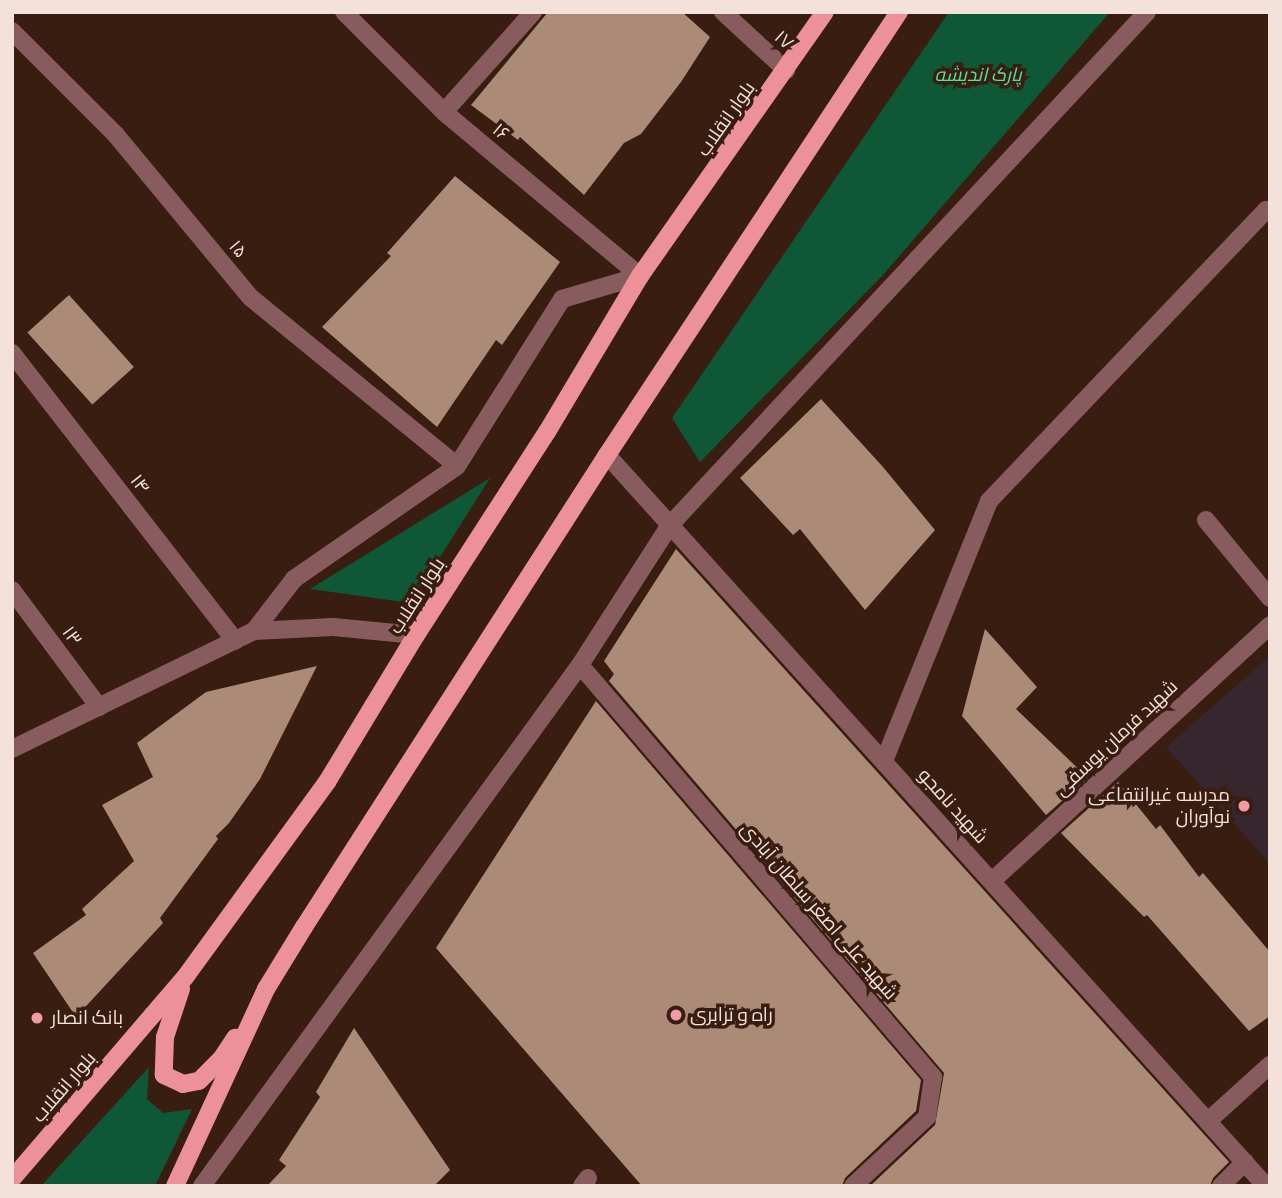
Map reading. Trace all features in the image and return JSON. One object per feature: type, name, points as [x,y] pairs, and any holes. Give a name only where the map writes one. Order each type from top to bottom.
[{"type":"main road","name":"بلوار انقلاب","points":[[12,1179],[186,976],[327,782],[416,635],[547,432],[640,276],[825,12]]},
{"type":"main road","points":[[186,976],[165,1037],[163,1057],[164,1075],[183,1084],[199,1081],[222,1058],[607,455],[899,12]]},
{"type":"main road","points":[[175,1186],[266,989]]},
{"type":"street","name":"۱۶","points":[[344,12],[444,112],[640,276]]},
{"type":"street","points":[[444,112],[533,12]]},
{"type":"street","name":"۱۷","points":[[723,12],[786,70]]},
{"type":"street","points":[[202,1186],[580,665],[670,525],[1147,12]]},
{"type":"street","name":"۱۵","points":[[12,31],[116,135],[250,297],[457,466]]},
{"type":"street","points":[[884,761],[989,501],[1268,209]]},
{"type":"street","points":[[254,631],[294,579],[457,466],[562,299],[640,276]]},
{"type":"street","name":"۱۴","points":[[12,353],[235,640]]},
{"type":"street","name":"شهید نامجو","points":[[607,455],[1266,1186]]},
{"type":"street","points":[[1206,520],[1270,598]]},
{"type":"street","name":"۱۳","points":[[12,590],[99,707]]},
{"type":"street","name":"شهید فرمان یوسفی","points":[[992,881],[1270,625]]},
{"type":"street","points":[[12,749],[254,631],[333,627],[416,635]]},
{"type":"street","name":"شهید علی اصغر سلطان آبادی","points":[[580,665],[933,1077],[927,1117],[853,1186]]},
{"type":"street","points":[[1208,1121],[1270,1065]]},
{"type":"street","points":[[1221,1186],[1245,1162]]},
{"type":"shaded area","name":"مدرسه غیرانتفاعی نوآوران","points":[[1270,656],[1270,864],[1166,747]]},
{"type":"green space","name":"پارک اندیشه","points":[[949,12],[1110,12],[883,275],[700,462],[672,418]]},
{"type":"green space","points":[[490,478],[411,603],[310,589]]},
{"type":"green space","points":[[149,1067],[147,1099],[163,1113],[192,1109],[155,1186],[41,1186]]},
{"type":"building","points":[[548,12],[682,12],[710,37],[681,82],[641,134],[624,143],[584,195],[520,137],[518,140],[471,105]]},
{"type":"building","points":[[455,176],[560,262],[502,345],[496,340],[437,427],[322,327],[391,256],[387,253]]},
{"type":"building","points":[[69,295],[134,367],[92,405],[27,332]]},
{"type":"building","points":[[821,399],[883,467],[935,530],[865,610],[800,529],[793,535],[740,478]]},
{"type":"building","points":[[676,549],[1229,1162],[1213,1178],[1210,1186],[870,1186],[935,1125],[944,1073],[609,681],[614,674],[604,661]]},
{"type":"building","points":[[985,629],[1037,687],[1016,709],[1088,778],[1046,815],[962,716]]},
{"type":"building","points":[[317,666],[260,779],[229,823],[216,836],[218,839],[160,918],[163,923],[76,1017],[33,953],[86,915],[82,909],[134,861],[102,805],[153,777],[137,743],[206,692]]},
{"type":"building","name":"راه و ترابری","points":[[596,701],[921,1080],[916,1111],[845,1178],[842,1186],[642,1186],[436,948]]},
{"type":"building","points":[[1118,782],[1156,829],[1160,825],[1199,877],[1203,873],[1270,952],[1270,1016],[1249,1031],[1147,915],[1144,917],[1061,833]]},
{"type":"building","points":[[354,1028],[450,1170],[434,1186],[267,1186],[286,1166],[279,1160],[320,1097],[316,1092]]},
{"type":"place","name":"مدرسه غیرانتفاعی نوآوران","points":[[1244,806]]},
{"type":"place","name":"راه و ترابری","points":[[676,1015]]},
{"type":"place","name":"بانک انصار","points":[[37,1018]]}]
